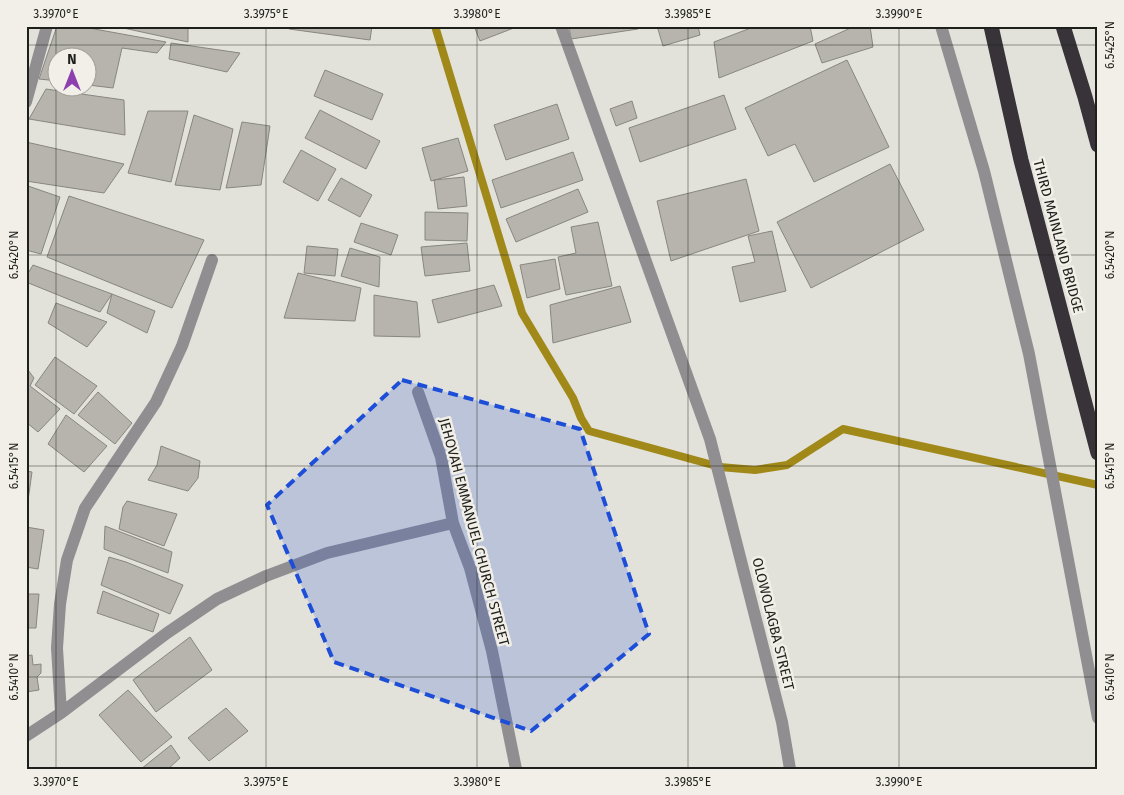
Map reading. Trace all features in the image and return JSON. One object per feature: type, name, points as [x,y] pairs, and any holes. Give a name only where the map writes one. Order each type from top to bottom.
[{"type":"highway","name":"THIRD MAINLAND BRIDGE","points":[[990,26],[1024,170],[1098,453]]},
{"type":"highway","points":[[1063,26],[1086,97],[1098,145]]},
{"type":"street","points":[[26,102],[47,26]]},
{"type":"street","name":"OLOWOLAGBA STREET","points":[[561,26],[710,439],[782,722],[790,769]]},
{"type":"street","points":[[940,26],[984,171],[1034,380],[1098,718]]},
{"type":"street","points":[[61,713],[57,648],[60,604],[67,560],[86,508],[156,402],[182,346],[212,260]]},
{"type":"street","name":"JEHOVAH EMMANUEL CHURCH STREET","points":[[418,392],[441,457],[453,523],[470,568],[492,651],[516,769]]},
{"type":"street","points":[[26,736],[61,713],[167,633],[217,599],[266,576],[327,553],[453,523]]},
{"type":"highlighted area","points":[[402,380],[580,429],[649,634],[531,731],[334,662],[267,505]]},
{"type":"building","points":[[57,26],[78,26],[166,42],[157,53],[122,48],[113,88],[98,86],[98,48],[50,48]]},
{"type":"building","points":[[114,26],[188,26],[188,42]]},
{"type":"building","points":[[290,26],[372,26],[370,40],[289,29]]},
{"type":"building","points":[[474,26],[519,26],[480,41]]},
{"type":"building","points":[[569,26],[638,26],[638,29],[571,39]]},
{"type":"building","points":[[657,26],[698,26],[700,35],[663,46]]},
{"type":"building","points":[[756,26],[810,26],[813,41],[719,78],[714,42]]},
{"type":"building","points":[[855,26],[870,26],[873,47],[822,63],[815,44]]},
{"type":"building","points":[[171,43],[240,53],[227,72],[169,59]]},
{"type":"building","points":[[48,52],[48,80],[39,79]]},
{"type":"building","points":[[847,60],[889,147],[814,182],[795,144],[768,156],[745,108]]},
{"type":"building","points":[[325,70],[383,94],[372,120],[314,96]]},
{"type":"building","points":[[46,89],[48,89],[48,98],[98,98],[98,96],[124,100],[125,135],[29,119]]},
{"type":"building","points":[[724,95],[736,129],[640,162],[629,128]]},
{"type":"building","points":[[632,101],[637,118],[616,126],[610,109]]},
{"type":"building","points":[[557,104],[569,139],[506,160],[494,125]]},
{"type":"building","points":[[320,110],[380,141],[366,169],[305,138]]},
{"type":"building","points":[[148,111],[188,111],[171,182],[128,173]]},
{"type":"building","points":[[194,115],[233,129],[220,190],[175,185]]},
{"type":"building","points":[[242,122],[270,126],[261,185],[226,188]]},
{"type":"building","points":[[458,138],[468,171],[431,181],[422,148]]},
{"type":"building","points":[[26,142],[124,164],[104,193],[26,181]]},
{"type":"building","points":[[301,150],[336,169],[318,201],[283,182]]},
{"type":"building","points":[[573,152],[583,180],[501,208],[492,180]]},
{"type":"building","points":[[890,164],[924,230],[811,288],[777,222]]},
{"type":"building","points":[[464,177],[467,206],[438,209],[434,180]]},
{"type":"building","points":[[341,178],[372,195],[360,217],[328,200]]},
{"type":"building","points":[[746,179],[759,231],[671,261],[657,201]]},
{"type":"building","points":[[28,186],[60,197],[41,254],[26,250],[26,192]]},
{"type":"building","points":[[578,189],[588,212],[516,242],[506,219]]},
{"type":"building","points":[[69,196],[204,240],[172,308],[47,257]]},
{"type":"building","points":[[425,212],[468,213],[467,241],[425,240]]},
{"type":"building","points":[[598,222],[612,286],[566,295],[558,257],[576,253],[571,227]]},
{"type":"building","points":[[361,223],[398,235],[391,255],[354,242]]},
{"type":"building","points":[[772,231],[786,291],[740,302],[732,267],[755,262],[748,236]]},
{"type":"building","points":[[467,243],[470,271],[425,276],[421,247]]},
{"type":"building","points":[[307,246],[338,249],[335,276],[304,273]]},
{"type":"building","points":[[350,248],[380,257],[379,287],[341,276]]},
{"type":"building","points":[[555,259],[560,289],[527,298],[520,265]]},
{"type":"building","points":[[33,265],[112,294],[100,312],[26,282],[26,277]]},
{"type":"building","points":[[298,273],[361,288],[355,321],[284,318]]},
{"type":"building","points":[[494,285],[502,306],[438,323],[432,300]]},
{"type":"building","points":[[620,286],[631,322],[553,343],[550,305]]},
{"type":"building","points":[[112,294],[155,311],[147,333],[107,313]]},
{"type":"building","points":[[374,295],[417,302],[420,337],[374,336]]},
{"type":"building","points":[[56,303],[107,322],[87,347],[48,323]]},
{"type":"building","points":[[55,357],[97,386],[74,414],[35,385]]},
{"type":"building","points":[[28,370],[34,378],[30,386],[60,409],[38,432],[26,422],[26,372]]},
{"type":"building","points":[[98,392],[132,423],[115,444],[78,415]]},
{"type":"building","points":[[66,415],[107,446],[84,472],[48,444]]},
{"type":"building","points":[[161,446],[200,461],[198,478],[188,491],[148,480],[157,465]]},
{"type":"building","points":[[26,471],[32,472],[26,515]]},
{"type":"building","points":[[127,501],[177,514],[164,546],[119,529],[123,507]]},
{"type":"building","points":[[105,526],[172,552],[168,573],[104,549]]},
{"type":"building","points":[[26,527],[44,530],[38,569],[26,567]]},
{"type":"building","points":[[109,557],[183,585],[170,614],[101,585]]},
{"type":"building","points":[[103,591],[159,614],[153,632],[97,613]]},
{"type":"building","points":[[26,594],[39,594],[36,628],[26,628]]},
{"type":"building","points":[[190,637],[212,670],[156,712],[133,680]]},
{"type":"building","points":[[32,655],[33,665],[41,664],[41,673],[37,677],[39,690],[26,692],[26,656]]},
{"type":"building","points":[[128,690],[172,737],[141,762],[99,715]]},
{"type":"building","points":[[226,708],[248,731],[209,761],[188,738]]},
{"type":"building","points":[[171,745],[180,758],[168,769],[141,769]]},
{"type":"waterway","points":[[435,26],[522,313],[573,398],[581,418],[589,431],[720,467],[755,470],[787,465],[843,429],[1098,485]]}]
